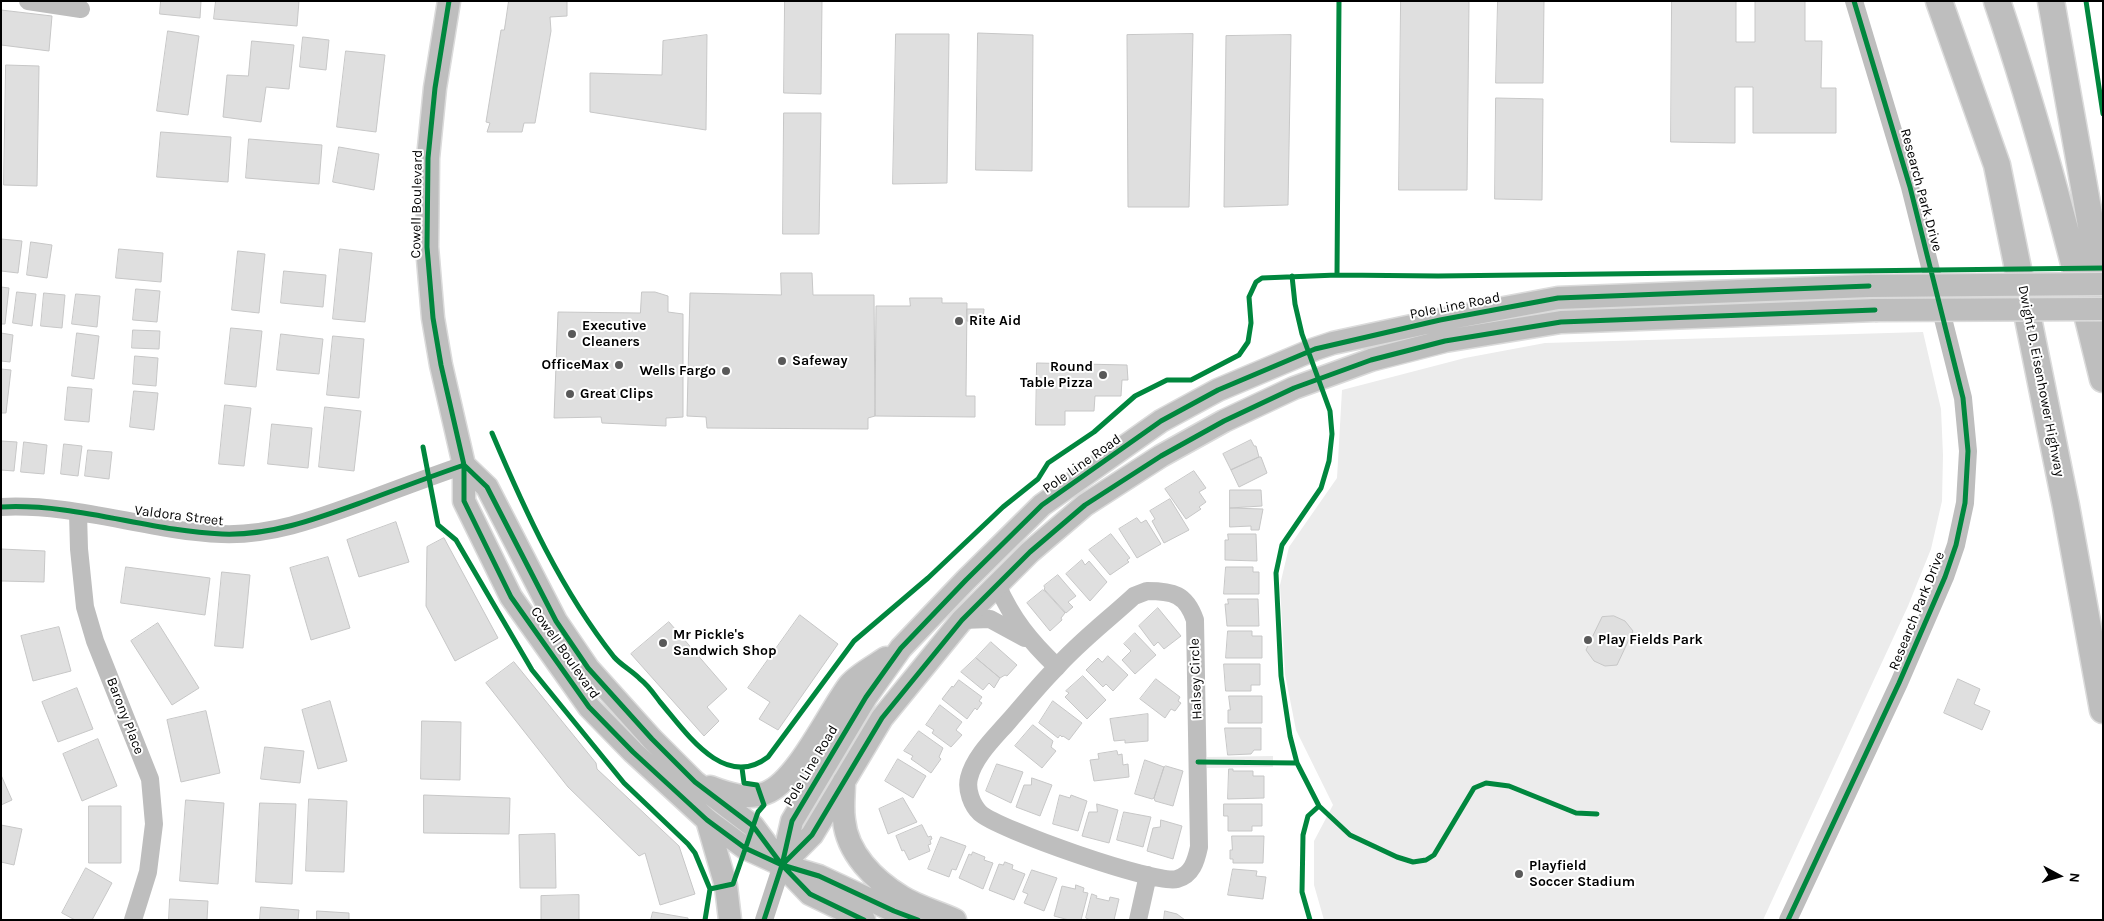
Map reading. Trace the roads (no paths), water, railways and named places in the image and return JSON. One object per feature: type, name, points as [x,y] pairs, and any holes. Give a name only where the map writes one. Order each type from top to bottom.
[{"type":"highway","name":"Dwight D. Eisenhower Highway","points":[[1939,1],[1997,164],[2066,506],[2103,710]]},
{"type":"highway","points":[[1997,1],[2071,248],[2103,379]]},
{"type":"highway","points":[[2051,1],[2103,293]]},
{"type":"main road","name":"Cowell Boulevard","points":[[449,1],[435,88],[428,158],[427,247],[433,318],[464,465],[464,501],[511,597],[589,707],[632,752],[707,820],[745,848],[782,864],[819,876],[894,911],[918,920]]},
{"type":"main road","name":"Pole Line Road","points":[[782,864],[792,821],[861,705],[901,648],[966,580],[1042,506],[1161,422],[1218,390],[1315,349],[1440,320],[1558,298],[1870,286],[2103,284]]},
{"type":"main road","points":[[782,864],[812,835],[882,718],[962,620],[1030,552],[1085,505],[1161,456],[1224,421],[1294,388],[1371,360],[1445,341],[1561,322],[1875,310],[2103,308]]},
{"type":"main road","name":"Cowell Boulevard","points":[[464,465],[488,487],[556,621],[588,668],[652,739],[695,782],[753,826],[782,864],[810,894],[864,920]]},
{"type":"main road","points":[[695,782],[741,796],[761,794],[777,787],[791,774],[850,683],[901,648]]},
{"type":"main road","points":[[844,781],[844,820],[849,842],[860,860],[873,876],[902,897],[955,920]]},
{"type":"main road","points":[[707,820],[726,886],[730,920]]},
{"type":"street","points":[[28,1],[81,9]]},
{"type":"street","name":"Research Park Drive","points":[[1788,920],[1899,683],[1945,577],[1956,546],[1965,503],[1968,451],[1963,398],[1910,187],[1854,1]]},
{"type":"street","name":"Valdora Street","points":[[1,507],[20,506],[78,512],[184,531],[224,534],[262,531],[307,522],[464,465]]},
{"type":"street","name":"Barony Place","points":[[78,512],[84,607],[95,641],[150,779],[154,824],[148,872],[133,920]]},
{"type":"street","points":[[997,585],[1008,610],[1030,641],[1057,666]]},
{"type":"street","name":"Halsey Circle","points":[[1147,591],[1174,594],[1182,598],[1190,607],[1195,620],[1198,847],[1196,860],[1184,876],[1175,880],[1148,875],[1075,854],[988,820],[979,812],[969,792],[969,778],[976,763],[991,742],[1057,666],[1134,596],[1147,591]]},
{"type":"street","points":[[962,620],[990,619],[1030,641]]},
{"type":"street","points":[[764,920],[782,864]]},
{"type":"street","points":[[1138,920],[1148,875]]},
{"type":"place","name":"Rite Aid","points":[[959,321]]},
{"type":"place","name":"Executive Cleaners","points":[[572,334]]},
{"type":"place","name":"Safeway","points":[[782,361]]},
{"type":"place","name":"OfficeMax","points":[[619,365]]},
{"type":"place","name":"Wells Fargo","points":[[726,371]]},
{"type":"place","name":"Round Table Pizza","points":[[1103,375]]},
{"type":"place","name":"Great Clips","points":[[570,394]]},
{"type":"place","name":"Play Fields Park","points":[[1588,640]]},
{"type":"place","name":"Mr Pickle's Sandwich Shop","points":[[663,643]]},
{"type":"place","name":"Playfield Soccer Stadium","points":[[1519,874]]}]
